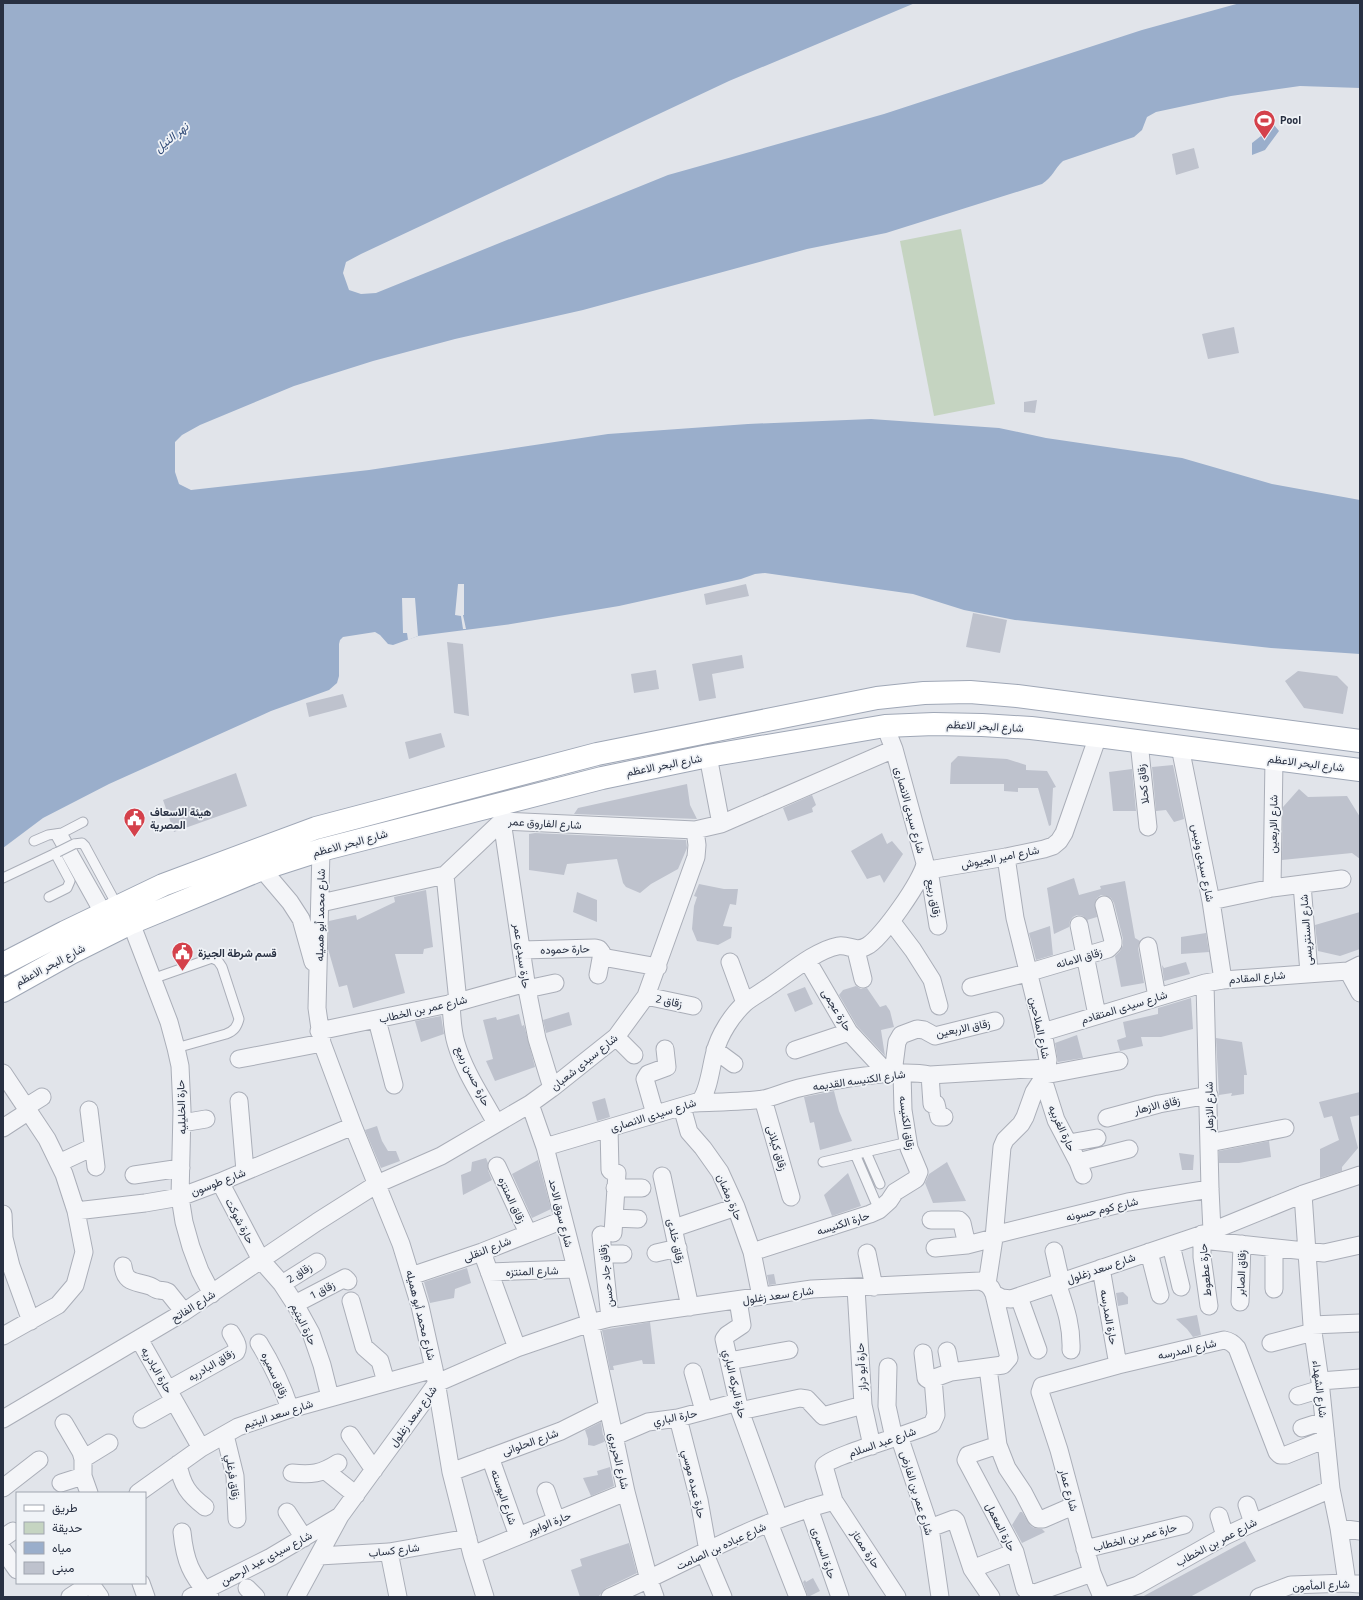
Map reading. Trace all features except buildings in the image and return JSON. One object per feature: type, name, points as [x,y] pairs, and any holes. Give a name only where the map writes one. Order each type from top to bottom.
[{"type":"main road","name":"شارع البحر الاعظم","points":[[3,964],[114,914],[163,885],[316,828],[597,754],[877,698],[924,693],[1016,696],[1360,741]]},
{"type":"main road","name":"شارع البحر الاعظم","points":[[3,991],[71,953],[114,914],[262,870],[321,850],[602,778],[708,756],[885,726],[934,724],[982,725],[1098,736],[1358,773]]},
{"type":"street","name":"شارع سيدى الانصارى","points":[[885,726],[894,749],[926,871]]},
{"type":"street","name":"شارع امير الجيوش","points":[[926,871],[1006,857],[1053,846],[1059,841],[1064,833],[1098,736]]},
{"type":"street","name":"زقاق كحلا","points":[[1139,742],[1148,827]]},
{"type":"street","name":"شارع سيدى ونيس","points":[[1180,747],[1211,901],[1223,980]]},
{"type":"street","points":[[708,756],[721,824],[894,749]]},
{"type":"street","name":"شارع الاربعين","points":[[1272,888],[1274,760]]},
{"type":"street","name":"شارع الفاروق عمر","points":[[445,875],[502,821],[695,830],[721,824]]},
{"type":"street","name":"حارة سيدى عمر","points":[[502,821],[527,986],[538,1039],[552,1088]]},
{"type":"street","name":"شارع سيدى شعبان","points":[[377,1184],[441,1156],[530,1104],[616,1037],[646,996],[658,967],[696,857],[697,845],[695,830]]},
{"type":"street","name":"شارع محمد أبو هميله","points":[[321,850],[321,903],[317,1008],[321,1037],[353,1126],[401,1244],[420,1306],[435,1376],[451,1472],[472,1555],[485,1597]]},
{"type":"street","name":"شارع الملاحين","points":[[1006,857],[1015,918],[1027,973],[1043,1032],[1048,1060],[1045,1074]]},
{"type":"street","name":"شارع محمد أبو هميله","points":[[262,870],[290,902],[301,919],[318,980]]},
{"type":"street","points":[[863,979],[856,950],[872,943],[891,921],[926,871]]},
{"type":"street","name":"زقاق ربيع","points":[[926,871],[938,926]]},
{"type":"street","points":[[321,903],[445,875]]},
{"type":"street","name":"حارة حسن ربيع","points":[[445,875],[455,1003],[453,1030],[463,1061],[496,1123]]},
{"type":"street","points":[[1302,884],[1342,879]]},
{"type":"street","name":"شارع السنتريسى","points":[[1211,901],[1272,888],[1302,884],[1309,973]]},
{"type":"street","name":"زقاق الامانه","points":[[971,987],[1027,973],[1108,949],[1113,944],[1104,905]]},
{"type":"street","name":"حارة الخليليه","points":[[114,914],[152,979],[169,1022],[176,1048],[180,1066],[182,1123],[180,1197],[184,1222],[191,1247],[200,1271],[212,1294]]},
{"type":"street","points":[[891,921],[913,950],[932,980],[939,1006]]},
{"type":"street","points":[[1079,925],[1097,1015]]},
{"type":"street","name":"شارع سيدى الانصارى","points":[[546,1147],[700,1101],[704,1094],[715,1050],[727,1025],[745,1003],[807,960],[838,946],[847,946],[856,950]]},
{"type":"street","points":[[1148,946],[1157,997]]},
{"type":"street","name":"حارة حموده","points":[[522,950],[599,949],[602,953],[602,957],[598,975]]},
{"type":"street","name":"حارة حموده","points":[[602,957],[658,967]]},
{"type":"street","name":"حارة عجمى","points":[[807,960],[849,1032],[895,1073]]},
{"type":"street","points":[[730,962],[745,1003]]},
{"type":"street","points":[[1354,968],[1360,993]]},
{"type":"street","name":"شارع المقادم","points":[[1205,983],[1354,968]]},
{"type":"street","points":[[527,986],[555,983]]},
{"type":"street","name":"شارع سيدى المتقادم","points":[[1043,1032],[1205,983]]},
{"type":"street","name":"شارع الازهار","points":[[1205,983],[1209,1095],[1210,1189],[1206,1235]]},
{"type":"street","name":"شارع عمر بن الخطاب","points":[[321,1037],[377,1020],[527,986]]},
{"type":"street","name":"زقاق 2","points":[[646,996],[692,1006]]},
{"type":"street","points":[[377,1020],[394,1084]]},
{"type":"street","name":"زقاق الاربعين","points":[[895,1073],[897,1042],[901,1035],[917,1029],[924,1030],[935,1036],[995,1021]]},
{"type":"street","points":[[795,1050],[849,1032]]},
{"type":"street","points":[[239,1060],[321,1037]]},
{"type":"street","points":[[616,1037],[634,1055]]},
{"type":"street","points":[[655,1114],[645,1079],[648,1074],[667,1067],[665,1049]]},
{"type":"street","points":[[715,1050],[734,1064]]},
{"type":"street","name":"شارع الكنيسه القديمه","points":[[689,1105],[763,1099],[800,1088],[847,1079],[895,1073],[918,1072],[930,1075],[1045,1074],[1119,1061]]},
{"type":"street","points":[[3,1073],[47,1139],[64,1174],[82,1232],[84,1252],[76,1285],[58,1305],[3,1336]]},
{"type":"street","name":"زقاق الكنيسه","points":[[895,1073],[904,1110],[909,1148],[918,1172]]},
{"type":"street","points":[[923,1353],[929,1378],[951,1372],[1003,1365],[1009,1358],[990,1289],[1002,1147],[1010,1135],[1021,1124],[1028,1110],[1034,1092],[1045,1074]]},
{"type":"street","name":"حارة الغربيه","points":[[1045,1074],[1056,1120],[1081,1169],[1129,1149]]},
{"type":"street","points":[[930,1075],[932,1104],[936,1104],[939,1117],[944,1117]]},
{"type":"street","name":"زقاق الازهار","points":[[1107,1118],[1158,1104],[1209,1095]]},
{"type":"street","points":[[3,1128],[42,1097]]},
{"type":"street","name":"زقاق كيلانى","points":[[763,1099],[791,1196]]},
{"type":"street","points":[[239,1101],[245,1171]]},
{"type":"street","name":"شارع سوق الاحد","points":[[530,1104],[546,1147],[575,1269],[590,1323]]},
{"type":"street","name":"حارة رمضان","points":[[689,1105],[689,1132],[703,1148],[720,1172],[736,1206],[752,1252],[761,1296]]},
{"type":"street","points":[[89,1110],[96,1167]]},
{"type":"street","points":[[182,1123],[206,1119]]},
{"type":"street","name":"شارع طوسون","points":[[76,1211],[145,1203],[180,1197],[220,1182],[353,1126]]},
{"type":"street","name":"زقاق جاد حسن","points":[[609,1128],[610,1170],[617,1173],[609,1229],[603,1254],[610,1318]]},
{"type":"street","points":[[1209,1143],[1285,1128]]},
{"type":"street","points":[[1069,1143],[1097,1138]]},
{"type":"street","points":[[59,1163],[93,1147]]},
{"type":"street","name":"زقاق المنتزه","points":[[497,1166],[528,1233]]},
{"type":"street","points":[[134,1175],[181,1168]]},
{"type":"street","name":"حارة الكنيسه","points":[[752,1252],[879,1210],[889,1201],[895,1192],[916,1178],[918,1172]]},
{"type":"street","name":"شارع سعد زغلول","points":[[296,1597],[340,1516],[374,1470],[435,1376],[590,1323],[610,1318],[812,1289],[980,1281],[1002,1298],[1011,1299],[1149,1252],[1206,1235],[1303,1194],[1360,1175]]},
{"type":"street","name":"زقاق خلدى","points":[[662,1176],[690,1306]]},
{"type":"street","name":"حارة شوكت","points":[[220,1182],[261,1260]]},
{"type":"street","name":"شارع الفاتح","points":[[3,1419],[184,1312],[316,1222],[377,1184]]},
{"type":"street","points":[[615,1188],[642,1188]]},
{"type":"street","name":"شارع كوم حسونه","points":[[935,1248],[967,1245],[1128,1202],[1210,1189]]},
{"type":"street","name":"شارع الشهداء","points":[[1303,1194],[1312,1329],[1320,1385],[1331,1489],[1353,1583]]},
{"type":"street","points":[[674,1228],[736,1206]]},
{"type":"street","points":[[3,1214],[8,1276],[31,1321]]},
{"type":"street","points":[[609,1229],[638,1219]]},
{"type":"street","name":"شارع النقلى","points":[[411,1276],[482,1252],[563,1220]]},
{"type":"street","points":[[931,1220],[959,1220],[962,1223],[967,1245]]},
{"type":"street","points":[[1206,1235],[1242,1244],[1324,1253],[1360,1245]]},
{"type":"street","name":"حارة عطعوط","points":[[1206,1235],[1202,1257],[1209,1306]]},
{"type":"street","name":"زقاق الصابر","points":[[1240,1302],[1242,1244]]},
{"type":"street","points":[[1171,1245],[1181,1287]]},
{"type":"street","points":[[656,1253],[678,1248]]},
{"type":"street","points":[[1274,1248],[1274,1290]]},
{"type":"street","points":[[1054,1251],[1059,1283],[1068,1316],[1071,1334],[1071,1350]]},
{"type":"street","points":[[482,1252],[517,1348]]},
{"type":"street","points":[[1149,1252],[1160,1295]]},
{"type":"street","points":[[867,1253],[874,1287]]},
{"type":"street","points":[[603,1254],[623,1254]]},
{"type":"street","name":"حارة اليتيم","points":[[261,1260],[282,1284],[295,1304],[310,1333],[322,1365],[330,1397]]},
{"type":"street","name":"زقاق 2","points":[[282,1284],[317,1262]]},
{"type":"street","points":[[123,1266],[124,1274],[130,1280],[138,1284],[151,1286],[157,1290],[166,1291],[184,1312]]},
{"type":"street","name":"حارة المدرسه","points":[[1101,1268],[1118,1365]]},
{"type":"street","name":"شارع المنتزه","points":[[489,1272],[575,1269]]},
{"type":"street","name":"زقاق 1","points":[[295,1304],[345,1278],[348,1281]]},
{"type":"street","name":"حارة أبو دراز","points":[[856,1288],[863,1405],[872,1446]]},
{"type":"street","points":[[1020,1297],[1038,1350]]},
{"type":"street","name":"حارة البركه الباري","points":[[738,1300],[742,1325],[727,1335],[724,1339],[739,1407],[798,1597]]},
{"type":"street","points":[[351,1301],[364,1347],[380,1361],[386,1382]]},
{"type":"street","name":"شارع الحريرى","points":[[590,1323],[613,1437],[626,1492],[649,1580],[656,1597]]},
{"type":"street","points":[[1271,1343],[1312,1329],[1360,1323]]},
{"type":"street","name":"زقاق البادريه","points":[[171,1395],[236,1352],[238,1345],[231,1333]]},
{"type":"street","name":"حارة البادريه","points":[[139,1339],[201,1448]]},
{"type":"street","name":"شارع المدرسه","points":[[1045,1385],[1118,1365],[1224,1340],[1234,1344],[1237,1348],[1277,1452],[1280,1455],[1286,1455],[1326,1439]]},
{"type":"street","name":"زقاق سميره","points":[[259,1342],[272,1363],[290,1409]]},
{"type":"street","points":[[729,1361],[789,1350]]},
{"type":"street","points":[[948,1351],[951,1372]]},
{"type":"street","name":"شارع عمر بن الفارض","points":[[888,1367],[887,1406],[896,1437],[930,1528],[940,1597]]},
{"type":"street","points":[[988,1368],[998,1445],[1007,1468],[1023,1492],[1038,1519],[1043,1520],[1073,1506]]},
{"type":"street","points":[[693,1372],[704,1411]]},
{"type":"street","name":"شارع سعد اليتيم","points":[[139,1492],[201,1448],[238,1427],[290,1409],[386,1382],[435,1376]]},
{"type":"street","name":"شارع عبد السلام","points":[[834,1501],[824,1468],[825,1464],[842,1456],[932,1424],[936,1415],[929,1378]]},
{"type":"street","points":[[1298,1396],[1320,1385],[1360,1378]]},
{"type":"street","name":"شارع عمار","points":[[1045,1385],[1040,1389],[1040,1392],[1059,1450],[1092,1573],[1102,1597]]},
{"type":"street","name":"حارة البادريه","points":[[142,1420],[171,1395]]},
{"type":"street","name":"حارة الباري","points":[[613,1437],[648,1422],[678,1418],[704,1411],[800,1398],[807,1399],[823,1416],[863,1405]]},
{"type":"street","name":"شارع الحلوانى","points":[[451,1472],[562,1431],[607,1408]]},
{"type":"street","name":"حارة عبده موسي","points":[[678,1418],[699,1500],[706,1551],[723,1597]]},
{"type":"street","points":[[1302,1428],[1324,1421]]},
{"type":"street","points":[[64,1424],[81,1452],[83,1459],[83,1476],[89,1492]]},
{"type":"street","name":"زقاق فرغلي","points":[[225,1435],[235,1476],[237,1519]]},
{"type":"street","points":[[350,1435],[374,1470]]},
{"type":"street","points":[[83,1459],[109,1442]]},
{"type":"street","name":"حارة المعمل","points":[[998,1445],[968,1455],[966,1460],[1015,1552],[1025,1589],[1032,1593],[1092,1573]]},
{"type":"street","name":"شارع البوسته","points":[[490,1457],[518,1536]]},
{"type":"street","points":[[3,1488],[39,1460]]},
{"type":"street","points":[[178,1464],[186,1489],[195,1499],[206,1507]]},
{"type":"street","points":[[292,1473],[309,1475],[332,1467],[356,1495]]},
{"type":"street","points":[[61,1483],[83,1476]]},
{"type":"street","name":"شارع عمر بن الخطاب","points":[[1102,1597],[1138,1585],[1224,1536],[1253,1523],[1295,1498],[1331,1489]]},
{"type":"street","points":[[546,1491],[556,1520]]},
{"type":"street","name":"حارة الوابور","points":[[472,1555],[626,1492]]},
{"type":"street","name":"شارع عباده بن الصامت","points":[[610,1597],[649,1580],[706,1551],[774,1521],[809,1508],[834,1501]]},
{"type":"street","name":"حارة ممتاز","points":[[834,1501],[897,1597]]},
{"type":"street","points":[[1247,1505],[1253,1523]]},
{"type":"street","name":"حارة السمرى","points":[[809,1508],[840,1597]]},
{"type":"street","points":[[287,1512],[304,1538]]},
{"type":"street","name":"شارع سيدى عبد الرحمن","points":[[202,1595],[271,1557],[340,1516]]},
{"type":"street","points":[[1219,1516],[1224,1536]]},
{"type":"street","points":[[930,1528],[955,1520],[972,1569],[991,1597]]},
{"type":"street","name":"حارة عمر بن الخطاب","points":[[1085,1549],[1184,1525]]},
{"type":"street","points":[[1339,1528],[1360,1530]]},
{"type":"street","points":[[182,1532],[184,1553],[202,1595]]},
{"type":"street","name":"شارع كساب","points":[[319,1556],[389,1552],[468,1538]]},
{"type":"street","points":[[3,1550],[16,1569]]},
{"type":"street","points":[[389,1552],[398,1597]]},
{"type":"street","points":[[972,1569],[1015,1552]]},
{"type":"street","name":"شارع المأمون","points":[[1259,1597],[1353,1583]]},
{"type":"street","points":[[141,1584],[146,1597]]},
{"type":"street","points":[[70,1597],[93,1588]]},
{"type":"lane","points":[[34,841],[48,835],[58,833],[83,822]]},
{"type":"lane","points":[[58,833],[114,914]]},
{"type":"lane","points":[[3,878],[74,844],[82,843],[85,846],[114,914]]},
{"type":"lane","points":[[49,897],[67,888],[70,881],[57,852]]},
{"type":"lane","points":[[152,979],[212,958],[218,961],[222,967],[239,1019],[237,1026],[233,1031],[226,1034],[176,1048]]},
{"type":"lane","points":[[823,1162],[908,1142]]},
{"type":"lane","points":[[866,1152],[880,1184]]},
{"type":"lane","points":[[855,1154],[879,1210]]},
{"type":"green space","points":[[961,229],[995,404],[934,416],[900,241]]},
{"type":"water","name":"نهر النيل","points":[[3,3],[915,3],[729,81],[361,254],[346,262],[343,273],[349,290],[361,294],[376,293],[668,175],[884,114],[1142,30],[1240,3],[1360,3],[1360,88],[1300,86],[1231,96],[1156,112],[1147,117],[1142,130],[1134,137],[1063,161],[1049,179],[1042,184],[886,233],[807,249],[583,310],[455,339],[373,361],[294,386],[200,425],[182,435],[175,442],[175,472],[179,484],[191,490],[369,470],[608,434],[748,424],[871,419],[999,428],[1046,438],[1182,458],[1272,484],[1360,500],[1360,654],[1271,648],[1015,620],[964,610],[913,594],[765,573],[755,574],[741,579],[619,606],[511,624],[418,636],[393,645],[388,644],[375,632],[343,637],[339,644],[339,676],[337,683],[329,690],[271,711],[109,784],[43,818],[3,848]]},
{"type":"water","name":"Pool","points":[[1266,121],[1274,125],[1279,131],[1265,150],[1252,155],[1252,143],[1261,136],[1258,126]]},
{"type":"pier","points":[[458,584],[464,584],[463,615],[466,629],[463,629],[461,616],[455,615]]},
{"type":"pier","points":[[402,598],[415,598],[418,636],[408,640],[407,633],[403,633]]},
{"type":"place","name":"Pool","points":[[1264,140]]},
{"type":"place","name":"هيئة الاسعاف المصرية","points":[[135,838]]},
{"type":"place","name":"قسم شرطة الجيزة","points":[[183,972]]}]
